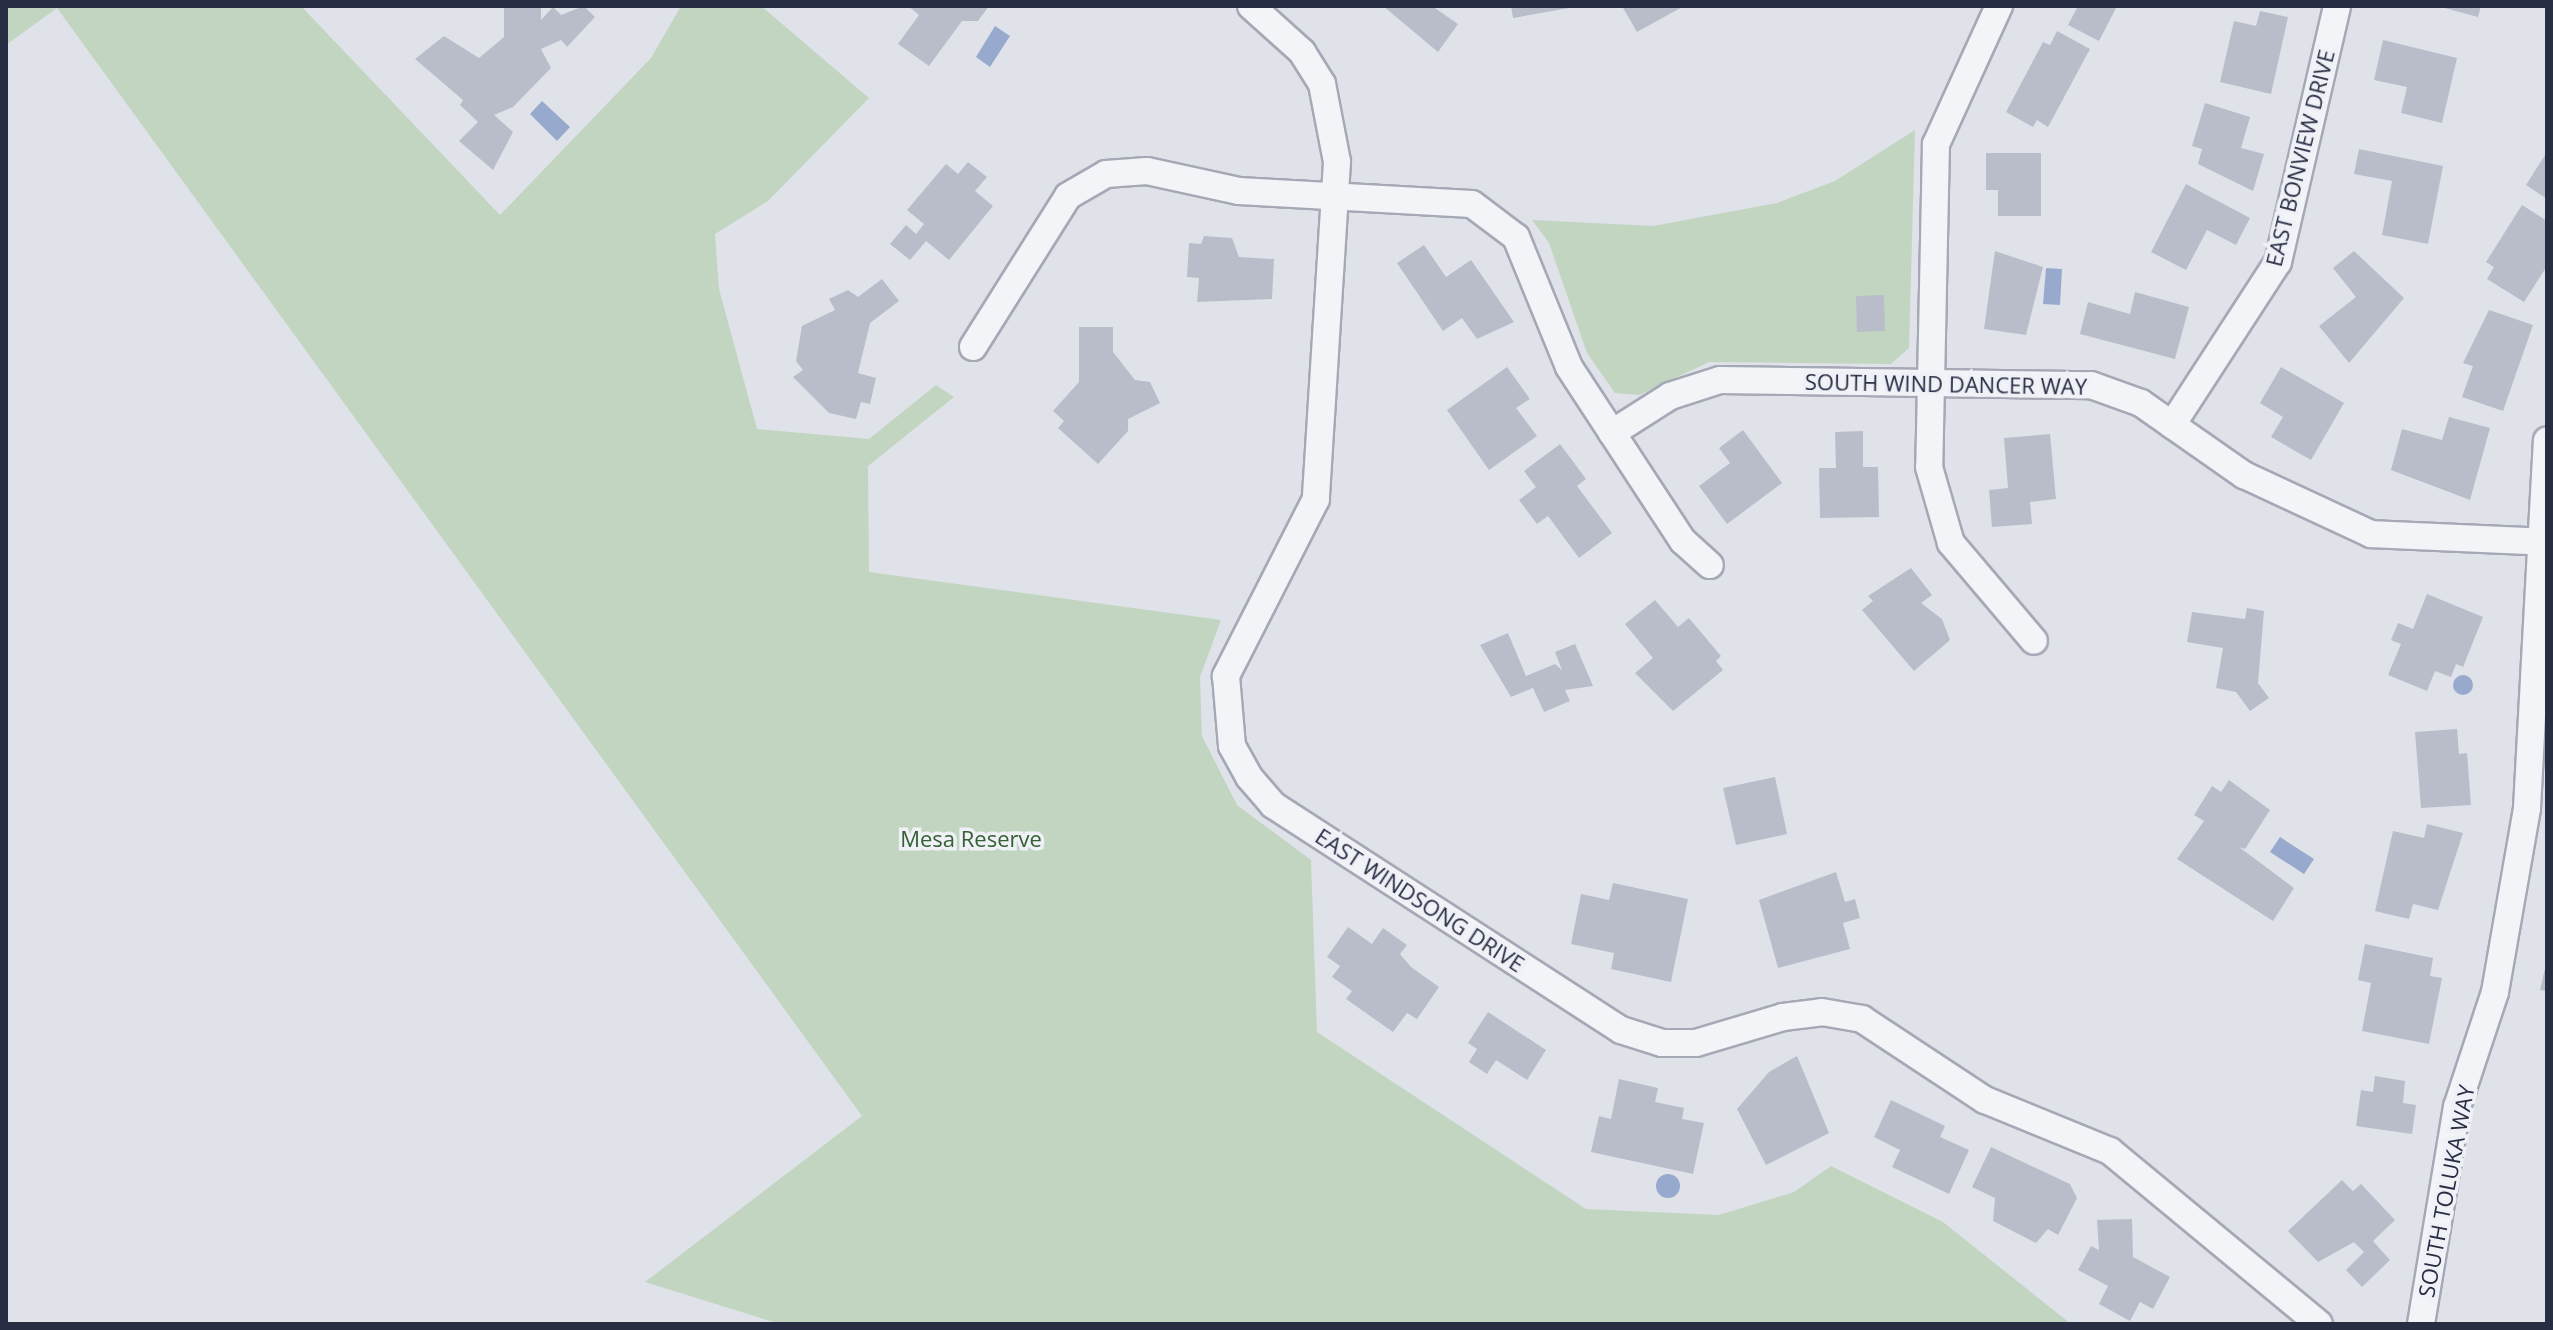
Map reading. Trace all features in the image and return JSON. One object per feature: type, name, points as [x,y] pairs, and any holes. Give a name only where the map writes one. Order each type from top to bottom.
[{"type":"street","name":"EAST WINDSONG DRIVE","points":[[1251,6],[1302,52],[1322,84],[1336,135],[1316,499],[1226,676],[1232,746],[1273,805],[1621,1030],[1662,1043],[1696,1043],[1783,1017],[1822,1012],[1862,1019],[1985,1100],[2110,1151],[2319,1324]]},
{"type":"street","points":[[1999,6],[1936,144],[1929,467],[1939,519],[1951,543],[2034,641]]},
{"type":"street","name":"EAST BONVIEW DRIVE","points":[[2172,425],[2278,262],[2337,6]]},
{"type":"street","points":[[973,347],[1068,196],[1106,174],[1147,171],[1239,191],[1335,191],[1446,198],[1496,217],[1529,261],[1569,367],[1683,541],[1710,565]]},
{"type":"street","name":"SOUTH WIND DANCER WAY","points":[[1612,433],[1670,396],[1720,380],[2091,385],[2172,425],[2244,475],[2371,534],[2544,542]]},
{"type":"street","name":"SOUTH TOLUKA WAY","points":[[2421,1324],[2457,1107],[2495,992],[2527,808],[2544,542],[2547,441]]},
{"type":"green space","name":"Mesa Reserve","points":[[6,6],[301,6],[500,215],[651,58],[681,6],[761,6],[869,98],[768,201],[715,234],[719,289],[757,429],[869,439],[936,385],[954,397],[868,466],[869,572],[1221,620],[1200,677],[1202,736],[1237,805],[1311,860],[1317,1032],[1586,1209],[1719,1215],[1794,1192],[1831,1166],[1943,1222],[2071,1324],[780,1324],[645,1282],[862,1116],[57,8],[6,45]]},
{"type":"green space","points":[[1915,130],[1909,348],[1891,364],[1709,362],[1639,395],[1615,393],[1587,353],[1549,243],[1532,220],[1653,226],[1777,203],[1835,181]]},
{"type":"water","points":[[995,26],[1010,36],[990,67],[976,57]]},
{"type":"water","points":[[542,101],[570,127],[557,141],[530,114]]},
{"type":"water","points":[[2046,268],[2062,269],[2060,305],[2043,304]]},
{"type":"water","points":[[2459,675],[2467,675],[2473,685],[2467,695],[2459,695],[2453,689],[2453,681]]},
{"type":"water","points":[[2280,837],[2314,859],[2304,874],[2270,852]]},
{"type":"water","points":[[1668,1174],[1677,1177],[1680,1186],[1677,1195],[1668,1198],[1659,1195],[1656,1186],[1659,1177]]},
{"type":"building","points":[[504,6],[541,6],[541,20],[553,7],[561,15],[584,6],[595,17],[567,47],[561,40],[541,49],[551,68],[513,107],[494,115],[513,132],[493,170],[459,141],[478,122],[460,105],[463,100],[415,59],[444,36],[479,58],[504,37]]},
{"type":"building","points":[[908,6],[989,6],[978,21],[962,21],[929,66],[898,44],[919,15]]},
{"type":"building","points":[[1383,6],[1432,6],[1458,24],[1438,52]]},
{"type":"building","points":[[1511,6],[1568,6],[1569,8],[1513,18]]},
{"type":"building","points":[[1622,6],[1684,6],[1637,32]]},
{"type":"building","points":[[2078,6],[2117,6],[2099,41],[2068,25]]},
{"type":"building","points":[[2437,6],[2481,6],[2478,17]]},
{"type":"building","points":[[2260,11],[2288,17],[2271,94],[2220,82],[2234,21],[2256,26]]},
{"type":"building","points":[[2057,31],[2090,49],[2048,127],[2037,120],[2033,127],[2006,112],[2043,42],[2050,45]]},
{"type":"building","points":[[2383,40],[2457,58],[2442,123],[2401,113],[2407,87],[2374,80]]},
{"type":"building","points":[[2205,103],[2250,117],[2241,148],[2264,154],[2253,191],[2198,164],[2202,149],[2192,146]]},
{"type":"building","points":[[2359,149],[2443,166],[2428,244],[2382,235],[2392,181],[2354,174]]},
{"type":"building","points":[[2547,152],[2547,199],[2526,185]]},
{"type":"building","points":[[1986,153],[2041,153],[2041,216],[1998,216],[1998,190],[1986,190]]},
{"type":"building","points":[[968,162],[987,177],[975,191],[993,206],[949,260],[926,241],[910,260],[890,244],[906,225],[916,234],[924,224],[907,210],[946,164],[958,174]]},
{"type":"building","points":[[2186,184],[2250,218],[2236,245],[2207,230],[2186,270],[2151,252]]},
{"type":"building","points":[[2522,205],[2547,221],[2547,266],[2524,302],[2487,279],[2494,267],[2486,262]]},
{"type":"building","points":[[1204,236],[1232,238],[1239,257],[1274,259],[1272,299],[1197,302],[1199,278],[1187,277],[1189,243],[1201,244]]},
{"type":"building","points":[[1424,245],[1446,277],[1471,260],[1514,322],[1477,339],[1462,318],[1443,331],[1397,263]]},
{"type":"building","points":[[1995,251],[2043,267],[2026,335],[1984,329]]},
{"type":"building","points":[[2354,251],[2404,298],[2349,363],[2319,326],[2356,297],[2333,268]]},
{"type":"building","points":[[882,279],[899,301],[870,323],[858,373],[876,378],[870,404],[861,402],[856,419],[829,413],[793,377],[803,370],[796,361],[802,326],[835,310],[829,299],[848,290],[858,297]]},
{"type":"building","points":[[2135,292],[2189,307],[2175,359],[2080,334],[2088,302],[2130,314]]},
{"type":"building","points":[[1884,295],[1885,331],[1857,332],[1856,296]]},
{"type":"building","points":[[2489,310],[2533,325],[2503,411],[2462,397],[2473,366],[2463,363]]},
{"type":"building","points":[[1079,327],[1113,327],[1113,352],[1135,380],[1150,382],[1160,403],[1128,419],[1128,431],[1098,464],[1058,428],[1064,421],[1053,411],[1079,382]]},
{"type":"building","points":[[1507,367],[1530,399],[1516,408],[1537,436],[1489,470],[1447,410]]},
{"type":"building","points":[[2281,367],[2344,403],[2311,460],[2271,437],[2283,417],[2260,403]]},
{"type":"building","points":[[2449,417],[2490,428],[2470,500],[2391,470],[2402,429],[2442,440]]},
{"type":"building","points":[[1743,430],[1782,483],[1727,524],[1699,486],[1730,463],[1719,448]]},
{"type":"building","points":[[1863,431],[1863,467],[1878,467],[1879,517],[1820,518],[1819,468],[1836,468],[1835,432]]},
{"type":"building","points":[[2050,434],[2056,499],[2030,502],[2032,524],[1992,527],[1989,490],[2008,488],[2004,438]]},
{"type":"building","points":[[1560,444],[1586,479],[1577,486],[1612,533],[1579,558],[1548,516],[1537,524],[1519,500],[1536,487],[1524,471]]},
{"type":"building","points":[[1911,568],[1932,595],[1921,603],[1942,619],[1950,640],[1914,671],[1862,610],[1873,601],[1868,596]]},
{"type":"building","points":[[2427,594],[2483,617],[2463,667],[2456,664],[2451,677],[2435,671],[2427,691],[2388,675],[2401,644],[2391,640],[2398,623],[2413,629]]},
{"type":"building","points":[[1655,600],[1678,627],[1689,618],[1721,656],[1716,661],[1723,670],[1673,711],[1635,673],[1653,658],[1625,624]]},
{"type":"building","points":[[2247,608],[2264,611],[2258,683],[2269,698],[2250,711],[2236,692],[2216,688],[2223,648],[2187,642],[2192,612],[2245,619]]},
{"type":"building","points":[[1508,633],[1526,676],[1555,664],[1562,670],[1555,652],[1575,644],[1593,686],[1565,690],[1570,701],[1544,712],[1533,688],[1511,697],[1480,645]]},
{"type":"building","points":[[2457,729],[2459,754],[2467,753],[2471,805],[2421,808],[2415,732]]},
{"type":"building","points":[[1775,777],[1787,834],[1736,845],[1723,788]]},
{"type":"building","points":[[2229,780],[2270,810],[2245,849],[2239,847],[2294,888],[2273,921],[2177,859],[2204,821],[2194,815],[2212,786],[2221,792]]},
{"type":"building","points":[[2427,824],[2463,833],[2438,910],[2413,904],[2409,919],[2375,911],[2393,831],[2424,838]]},
{"type":"building","points":[[1836,872],[1845,902],[1855,899],[1860,918],[1843,923],[1850,949],[1778,968],[1759,900]]},
{"type":"building","points":[[1613,883],[1688,899],[1671,982],[1611,969],[1614,953],[1571,944],[1581,894],[1609,900]]},
{"type":"building","points":[[1348,927],[1372,944],[1383,928],[1407,945],[1400,954],[1411,967],[1439,987],[1417,1019],[1407,1013],[1393,1032],[1346,999],[1352,991],[1332,977],[1340,966],[1327,957]]},
{"type":"building","points":[[2365,944],[2433,958],[2430,976],[2442,978],[2429,1044],[2362,1031],[2371,983],[2358,980]]},
{"type":"building","points":[[2547,964],[2547,991],[2540,990]]},
{"type":"building","points":[[1488,1012],[1546,1050],[1527,1080],[1496,1060],[1487,1074],[1469,1062],[1477,1049],[1468,1043]]},
{"type":"building","points":[[1797,1056],[1829,1133],[1766,1165],[1737,1109],[1769,1072]]},
{"type":"building","points":[[2375,1076],[2405,1081],[2403,1103],[2416,1105],[2412,1134],[2356,1126],[2361,1090],[2373,1092]]},
{"type":"building","points":[[1619,1079],[1658,1088],[1655,1102],[1684,1108],[1682,1119],[1704,1123],[1693,1174],[1591,1152],[1599,1116],[1611,1119]]},
{"type":"building","points":[[1891,1100],[1945,1126],[1940,1137],[1969,1150],[1949,1194],[1892,1167],[1900,1150],[1874,1137]]},
{"type":"building","points":[[1991,1147],[2070,1184],[2077,1198],[2058,1235],[2048,1229],[2036,1243],[1993,1221],[1995,1198],[1972,1187]]},
{"type":"building","points":[[2342,1180],[2353,1191],[2361,1184],[2395,1220],[2373,1241],[2390,1260],[2362,1287],[2346,1270],[2364,1252],[2354,1242],[2318,1262],[2288,1231]]},
{"type":"building","points":[[2132,1219],[2133,1257],[2170,1277],[2153,1309],[2140,1302],[2130,1321],[2099,1304],[2108,1286],[2078,1270],[2091,1246],[2099,1250],[2097,1220]]}]
